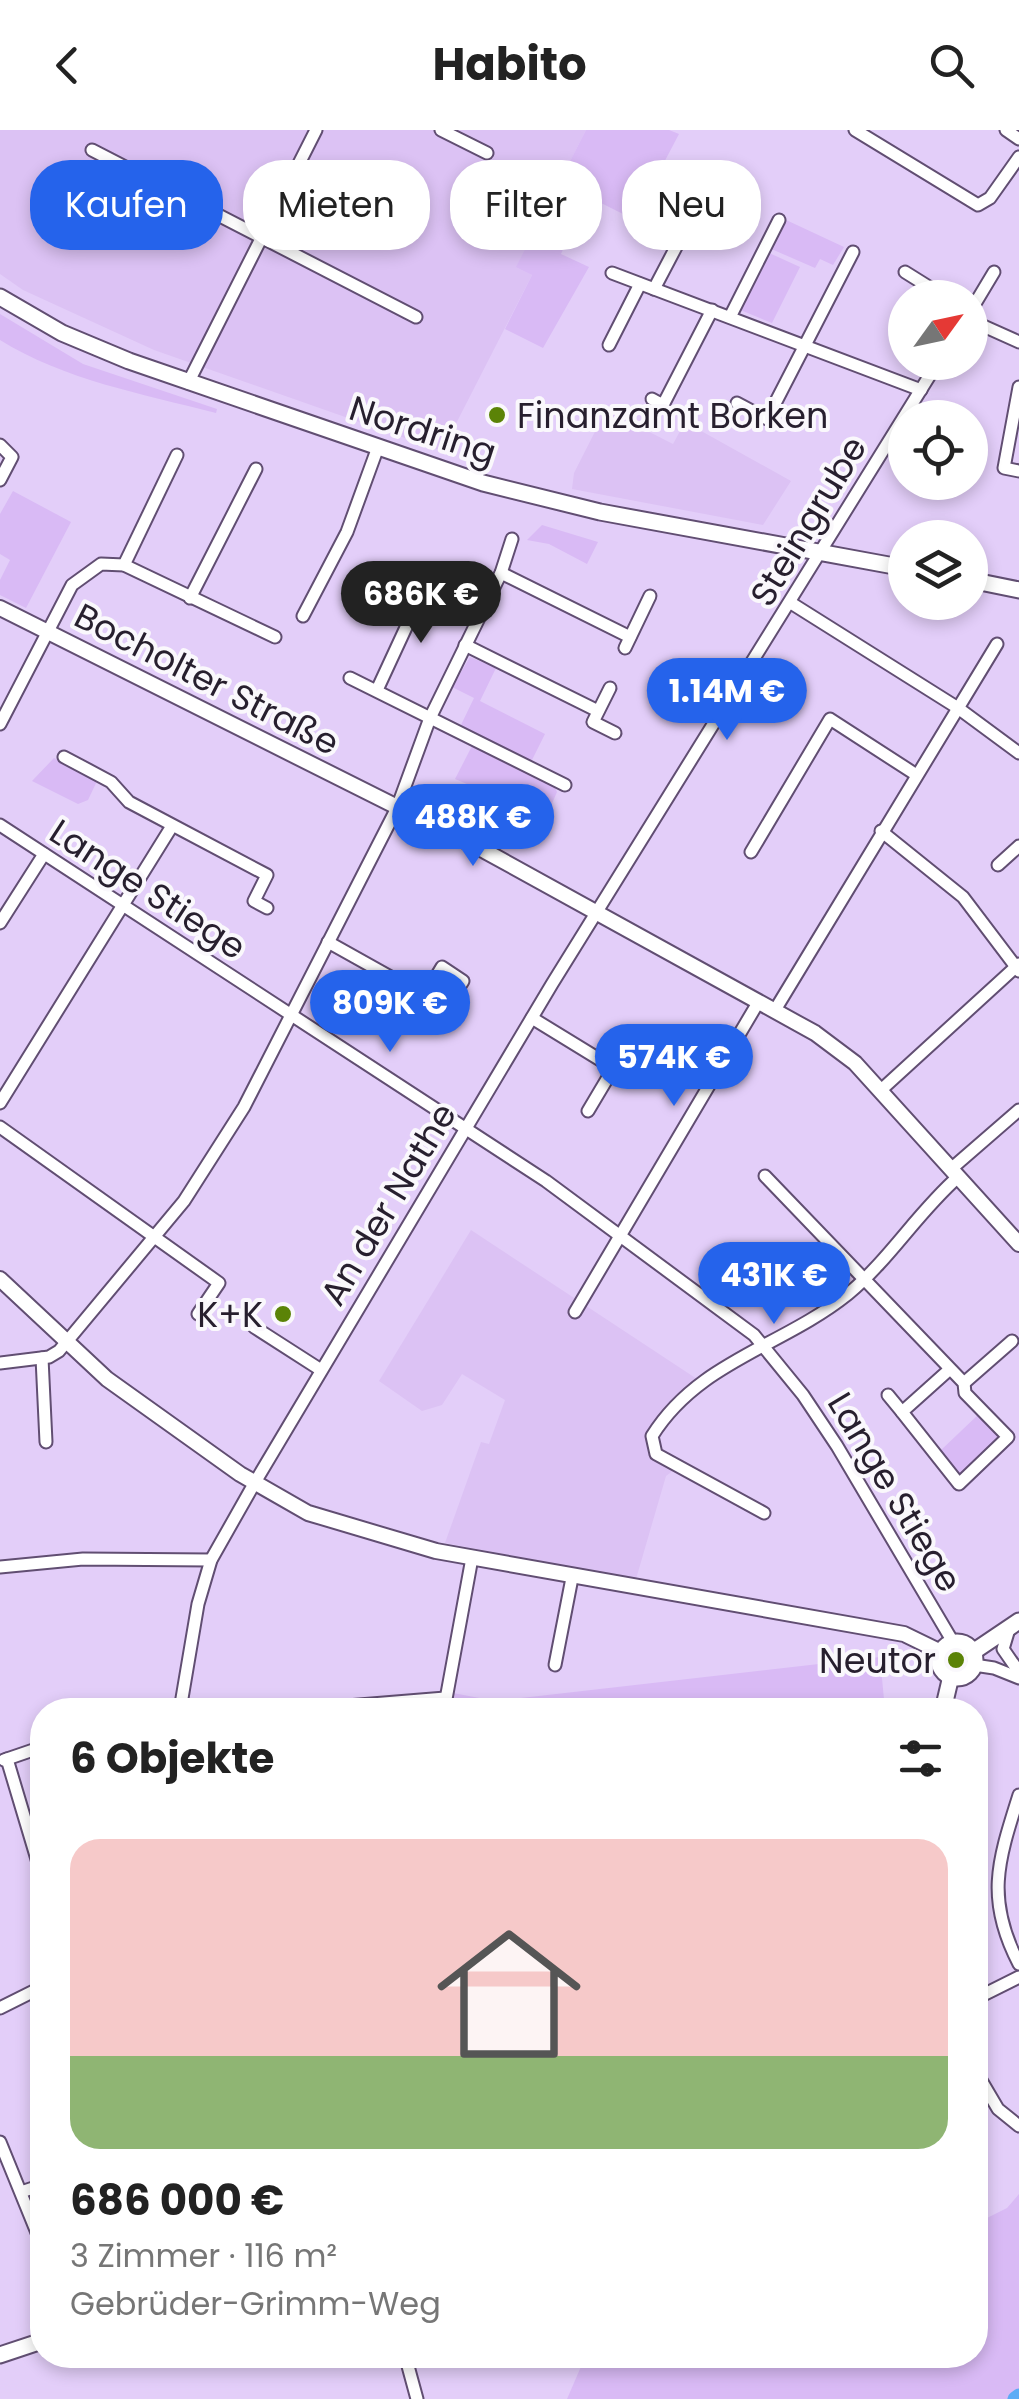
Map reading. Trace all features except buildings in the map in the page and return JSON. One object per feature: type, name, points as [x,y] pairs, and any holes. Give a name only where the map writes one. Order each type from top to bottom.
[{"type":"main road","name":"Nordring","points":[[0,297],[79,341],[188,382],[522,494],[888,565]]},
{"type":"main road","points":[[988,584],[1019,590]]},
{"type":"main road","points":[[951,1676],[967,1674],[973,1659],[1014,1625]]},
{"type":"main road","points":[[951,1676],[940,1665],[947,1647],[964,1644],[973,1659]]},
{"type":"main road","points":[[945,1698],[951,1676]]},
{"type":"main road","points":[[0,2355],[30,2345]]},
{"type":"street","points":[[300,160],[316,130]]},
{"type":"street","points":[[441,130],[487,153]]},
{"type":"street","points":[[855,130],[978,205],[990,198],[1019,157]]},
{"type":"street","points":[[1006,130],[1019,139]]},
{"type":"street","points":[[92,150],[243,229]]},
{"type":"street","points":[[730,317],[778,220]]},
{"type":"street","points":[[188,382],[254,250]]},
{"type":"street","points":[[284,250],[416,316]]},
{"type":"street","points":[[654,289],[674,250]]},
{"type":"street","points":[[737,403],[767,419],[854,252]]},
{"type":"street","points":[[905,272],[918,280]]},
{"type":"street","points":[[988,283],[994,272]]},
{"type":"street","points":[[612,273],[921,390]]},
{"type":"street","points":[[609,345],[640,284]]},
{"type":"street","points":[[652,399],[663,405],[712,310]]},
{"type":"street","points":[[988,326],[1019,342]]},
{"type":"street","name":"Steingrube","points":[[596,912],[927,380]]},
{"type":"street","points":[[1019,387],[1004,468],[1019,470]]},
{"type":"street","points":[[0,445],[11,451],[12,457],[0,480]]},
{"type":"street","points":[[303,616],[348,532],[378,447]]},
{"type":"street","points":[[124,565],[177,455]]},
{"type":"street","points":[[190,598],[256,469]]},
{"type":"street","points":[[0,1363],[52,1356],[66,1343],[155,1238],[214,1160],[397,808],[430,718],[501,573],[512,539]]},
{"type":"street","points":[[0,724],[78,577],[101,564],[124,565],[275,637]]},
{"type":"street","points":[[501,573],[628,642],[650,596]]},
{"type":"street","points":[[377,690],[416,592],[432,575]]},
{"type":"street","points":[[791,603],[958,708],[1019,753]]},
{"type":"street","name":"Bocholter Straße","points":[[0,608],[596,912],[830,1043],[881,1090],[1019,1244]]},
{"type":"street","points":[[465,644],[598,711]]},
{"type":"street","points":[[775,1010],[880,831],[997,644]]},
{"type":"street","points":[[350,678],[566,784]]},
{"type":"street","points":[[610,688],[593,722],[615,732]]},
{"type":"street","points":[[752,852],[830,720],[916,774]]},
{"type":"street","points":[[64,756],[110,782],[128,802],[267,875],[254,901],[267,908]]},
{"type":"street","name":"Lange Stiege","points":[[0,825],[465,1129],[621,1237],[763,1345],[837,1446],[947,1647]]},
{"type":"street","points":[[0,1103],[172,826]]},
{"type":"street","points":[[880,831],[963,897],[1018,968],[881,1090]]},
{"type":"street","points":[[998,865],[1019,846]]},
{"type":"street","points":[[0,923],[44,854]]},
{"type":"street","name":"An der Nathe","points":[[182,1698],[198,1604],[212,1560],[321,1370],[596,912]]},
{"type":"street","points":[[328,942],[425,996]]},
{"type":"street","points":[[575,1312],[760,1001]]},
{"type":"street","points":[[532,1018],[607,1064],[610,1074],[588,1111]]},
{"type":"street","points":[[764,1514],[665,1460],[652,1446],[652,1436],[681,1398],[716,1370],[826,1310],[865,1279],[955,1173],[1019,1110]]},
{"type":"street","points":[[0,1127],[219,1282],[198,1314]]},
{"type":"street","points":[[765,1176],[964,1383],[966,1392],[1008,1437],[959,1484],[888,1395]]},
{"type":"street","points":[[0,1279],[106,1379],[254,1484],[308,1512],[352,1529],[472,1558],[904,1634],[947,1647]]},
{"type":"street","points":[[254,1327],[321,1370]]},
{"type":"street","points":[[964,1383],[1012,1340]]},
{"type":"street","points":[[42,1358],[46,1442]]},
{"type":"street","points":[[902,1412],[950,1369]]},
{"type":"street","points":[[0,1566],[72,1559],[198,1556],[212,1560]]},
{"type":"street","points":[[445,1698],[472,1558]]},
{"type":"street","points":[[555,1665],[572,1578]]},
{"type":"street","points":[[1014,1625],[1003,1643],[1004,1656],[1019,1675]]},
{"type":"street","points":[[973,1659],[1019,1675]]},
{"type":"street","points":[[30,1751],[4,1760],[30,1839]]},
{"type":"street","points":[[1019,1794],[996,1885],[997,1912],[1019,1964]]},
{"type":"street","points":[[988,1992],[1019,1977]]},
{"type":"street","points":[[0,2008],[30,1994]]},
{"type":"street","points":[[988,2092],[998,2109],[1019,2126]]},
{"type":"street","points":[[0,2142],[30,2210]]},
{"type":"street","points":[[24,2192],[30,2189]]},
{"type":"street","points":[[409,2368],[417,2399]]},
{"type":"shaded area","points":[[0,130],[586,130],[571,160],[450,160],[450,250],[525,250],[517,266],[532,275],[442,451],[154,350],[23,290],[0,274]]},
{"type":"shaded area","points":[[586,130],[669,130],[679,134],[665,160],[622,160],[622,214],[602,204],[602,160],[571,160]]},
{"type":"shaded area","points":[[784,219],[844,247],[833,265],[820,259],[815,268],[769,248]]},
{"type":"shaded area","points":[[525,250],[563,250],[561,254],[589,267],[543,348],[505,329],[532,275],[516,267]]},
{"type":"shaded area","points":[[767,252],[800,267],[772,323],[738,309]]},
{"type":"shaded area","points":[[0,314],[83,364],[217,409],[216,413],[50,366],[0,340]]},
{"type":"shaded area","points":[[606,410],[673,444],[685,422],[791,481],[763,525],[572,489],[574,473]]},
{"type":"shaded area","points":[[13,491],[71,522],[26,608],[0,595],[0,580],[10,560],[0,554],[0,514]]},
{"type":"shaded area","points":[[542,525],[598,542],[587,564],[549,544],[527,540]]},
{"type":"shaded area","points":[[470,657],[496,668],[480,701],[545,734],[531,762],[460,727],[474,698],[452,687]]},
{"type":"shaded area","points":[[473,744],[554,785],[557,792],[546,817],[455,779]]},
{"type":"shaded area","points":[[54,758],[97,781],[88,800],[78,804],[32,781]]},
{"type":"shaded area","points":[[471,1230],[697,1379],[661,1415],[647,1437],[653,1458],[674,1470],[666,1476],[636,1579],[445,1543],[481,1442],[489,1444],[505,1400],[462,1374],[442,1405],[422,1411],[379,1381]]},
{"type":"shaded area","points":[[980,1413],[997,1433],[997,1445],[958,1475],[939,1452]]},
{"type":"shaded area","points":[[880,1657],[884,1698],[521,1698]]},
{"type":"shaded area","points":[[453,1693],[479,1698],[453,1698]]},
{"type":"shaded area","points":[[1019,2194],[1019,2399],[567,2399],[580,2368],[988,2368],[988,2218],[1007,2208]]},
{"type":"waterway","points":[[1015,2399],[1019,2396]]},
{"type":"place","name":"Finanzamt Borken","points":[[497,415]]},
{"type":"place","name":"K+K","points":[[283,1314]]},
{"type":"place","name":"Neutor","points":[[956,1660]]}]
